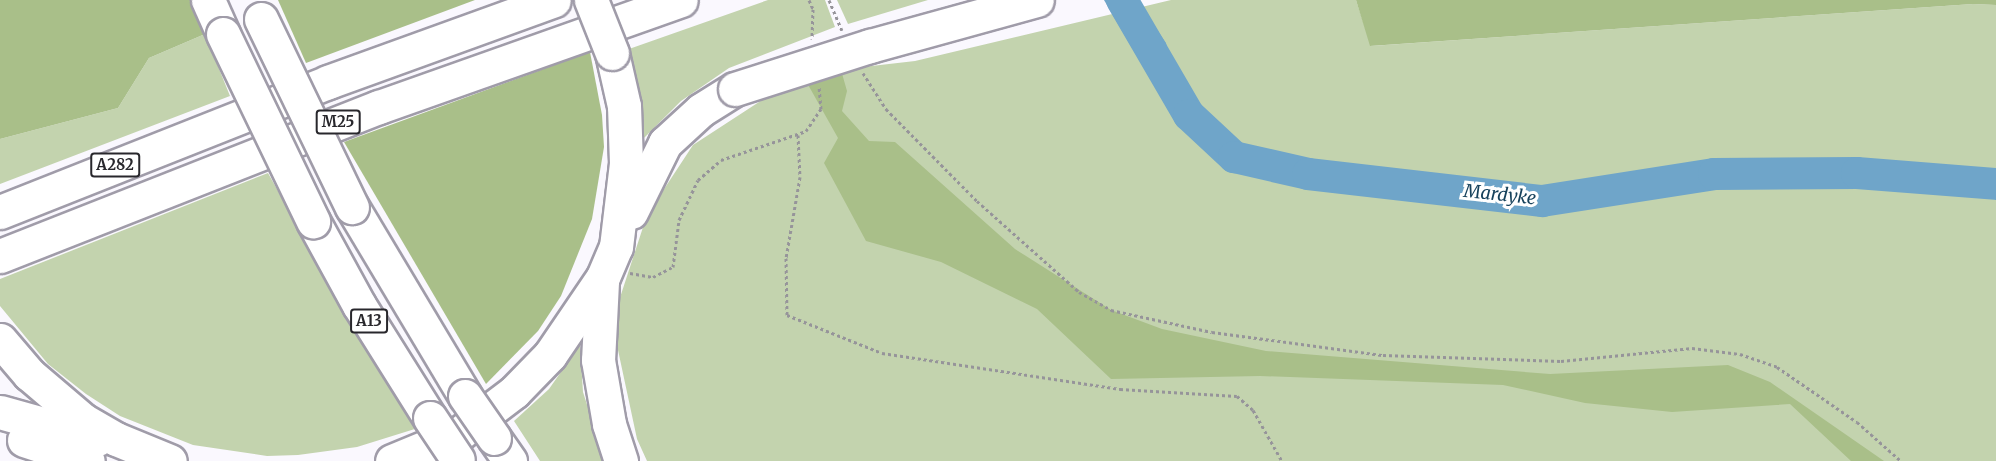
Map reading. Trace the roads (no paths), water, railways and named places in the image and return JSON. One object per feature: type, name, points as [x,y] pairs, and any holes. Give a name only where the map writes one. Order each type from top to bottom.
[{"type":"highway","name":"A13","points":[[208,0],[313,221],[359,305],[458,460]]},
{"type":"highway","name":"A282","points":[[0,212],[339,78],[554,0]]},
{"type":"highway","points":[[591,0],[612,53],[626,133],[624,186],[609,263],[598,360],[609,424],[621,461]]},
{"type":"highway","name":"M25","points":[[0,256],[379,107],[681,0]]},
{"type":"highway","points":[[392,461],[460,434],[514,392],[550,355],[609,263],[665,143],[700,110],[735,89],[870,46],[1037,0]]},
{"type":"highway","name":"A13","points":[[257,9],[352,207],[465,396],[502,450]]},
{"type":"highway","points":[[0,340],[29,374],[83,420],[159,457]]},
{"type":"highway","points":[[0,412],[159,457]]},
{"type":"highway","points":[[0,435],[88,461]]},
{"type":"water","points":[[1104,0],[1137,0],[1166,43],[1169,57],[1144,68]]},
{"type":"waterway","name":"Mardyke","points":[[1122,0],[1189,115],[1234,157],[1308,174],[1542,201],[1714,174],[1857,173],[1996,184]]}]
